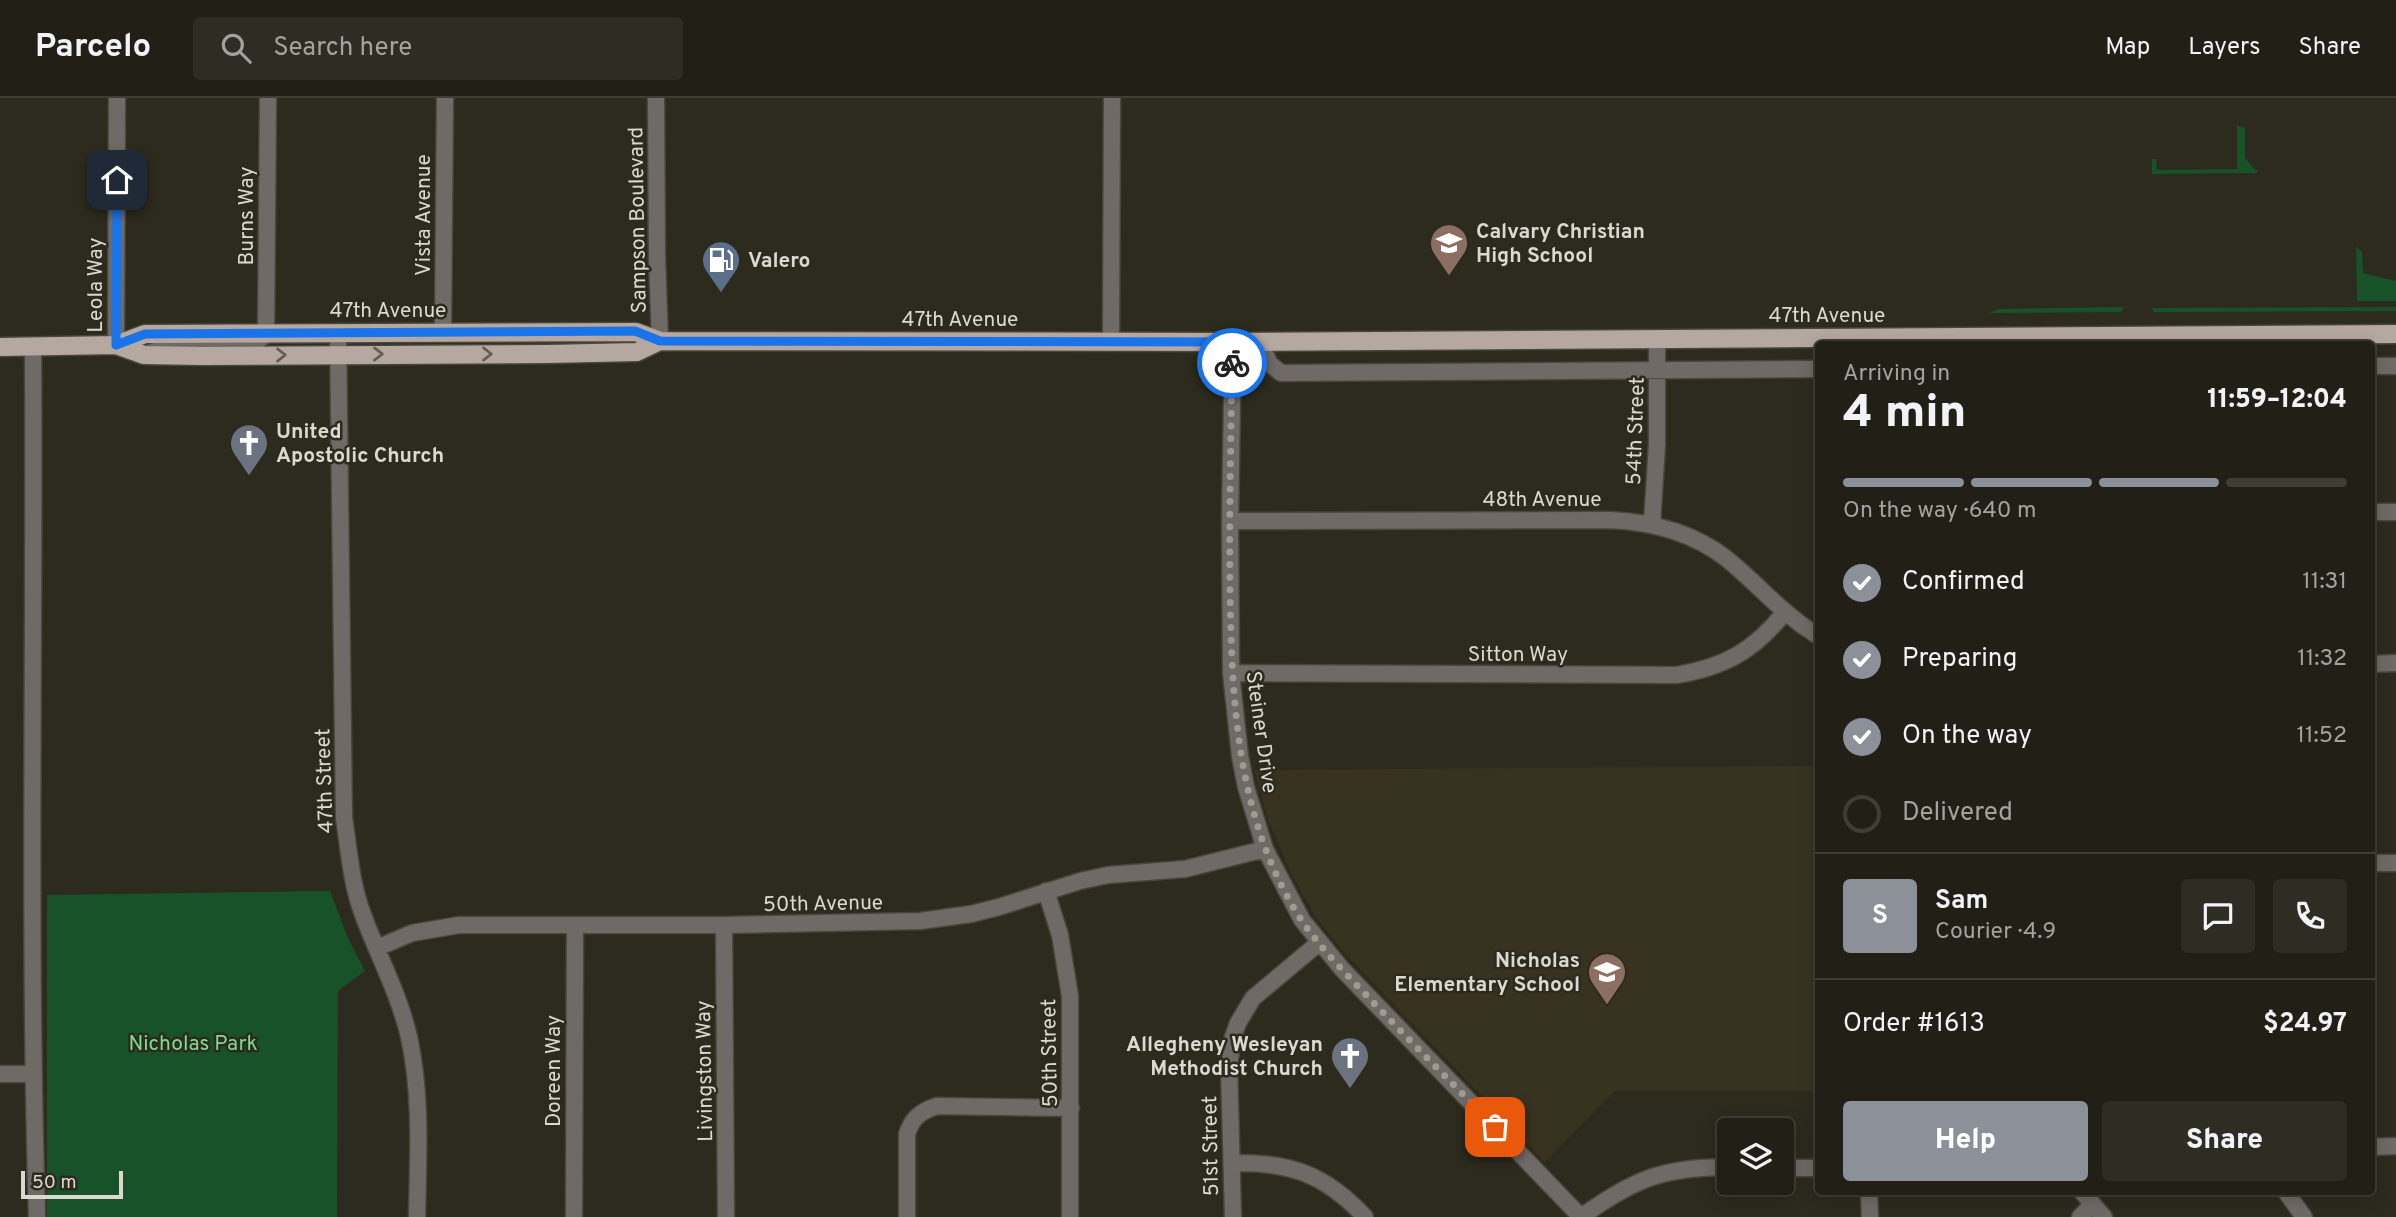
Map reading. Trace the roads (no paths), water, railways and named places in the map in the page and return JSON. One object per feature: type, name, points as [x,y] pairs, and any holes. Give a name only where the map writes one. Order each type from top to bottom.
[{"type":"main road","name":"47th Avenue","points":[[0,347],[116,345],[145,334],[443,332],[635,331],[660,341],[1111,342],[2396,334]]},
{"type":"main road","name":"47th Avenue","points":[[116,345],[144,355],[338,355],[637,352],[660,341]]},
{"type":"street","name":"Leola Way","points":[[116,345],[117,98]]},
{"type":"street","name":"Burns Way","points":[[266,334],[268,98]]},
{"type":"street","name":"Vista Avenue","points":[[443,332],[445,98]]},
{"type":"street","name":"Sampson Boulevard","points":[[656,98],[660,341]]},
{"type":"street","points":[[1111,342],[1112,98]]},
{"type":"street","name":"47th Street","points":[[338,333],[344,818],[353,879],[361,910],[405,1020],[415,1073],[418,1110],[417,1217]]},
{"type":"street","points":[[144,355],[175,345],[254,344],[266,334]]},
{"type":"street","name":"54th Street","points":[[1652,524],[1657,444],[1657,339]]},
{"type":"street","name":"Steiner Drive","points":[[1233,342],[1231,673],[1240,756],[1246,787],[1265,849],[1301,920],[1351,979],[1581,1217]]},
{"type":"street","points":[[1259,342],[1270,364],[1281,373],[1815,369]]},
{"type":"street","points":[[33,347],[31,747],[33,1074],[37,1217]]},
{"type":"street","points":[[2375,366],[2396,366]]},
{"type":"street","points":[[2375,512],[2396,512]]},
{"type":"street","name":"48th Avenue","points":[[1230,521],[1610,520],[1652,524],[1683,534],[1727,559],[1784,613],[1815,634]]},
{"type":"street","name":"Sitton Way","points":[[1231,673],[1677,675],[1709,668],[1739,655],[1759,641],[1784,613]]},
{"type":"street","points":[[2375,663],[2396,663]]},
{"type":"street","name":"50th Avenue","points":[[377,948],[412,933],[459,925],[724,925],[920,921],[971,914],[1108,875],[1185,869],[1265,849]]},
{"type":"street","points":[[2375,863],[2396,863]]},
{"type":"street","name":"50th Street","points":[[1046,891],[1060,935],[1070,996],[1070,1217]]},
{"type":"street","name":"Livingston Way","points":[[724,925],[726,1217]]},
{"type":"street","name":"Doreen Way","points":[[574,1217],[575,926]]},
{"type":"street","name":"51st Street","points":[[1233,1217],[1229,1066],[1233,1037],[1238,1023],[1264,987],[1320,942]]},
{"type":"street","points":[[0,1074],[33,1074]]},
{"type":"street","points":[[907,1217],[907,1134],[911,1123],[926,1109],[1071,1108]]},
{"type":"street","points":[[2375,1147],[2396,1146]]},
{"type":"street","points":[[1233,1163],[1269,1163],[1311,1175],[1337,1189],[1365,1217]]},
{"type":"street","points":[[1581,1217],[1615,1193],[1656,1174],[1686,1168],[1717,1167]]},
{"type":"street","points":[[1794,1168],[1815,1168]]},
{"type":"street","points":[[1869,1195],[1870,1217]]},
{"type":"street","points":[[2288,1195],[2304,1217]]},
{"type":"street","points":[[2080,1217],[2093,1204]]},
{"type":"place","name":"Calvary Christian High School","points":[[1449,277]]},
{"type":"place","name":"Valero","points":[[721,294]]},
{"type":"place","name":"United Apostolic Church","points":[[249,477]]},
{"type":"place","name":"Nicholas Elementary School","points":[[1607,1006]]},
{"type":"place","name":"Allegheny Wesleyan Methodist Church","points":[[1350,1090]]},
{"type":"park label","name":"Nicholas Park","points":[[193,1043]]}]
